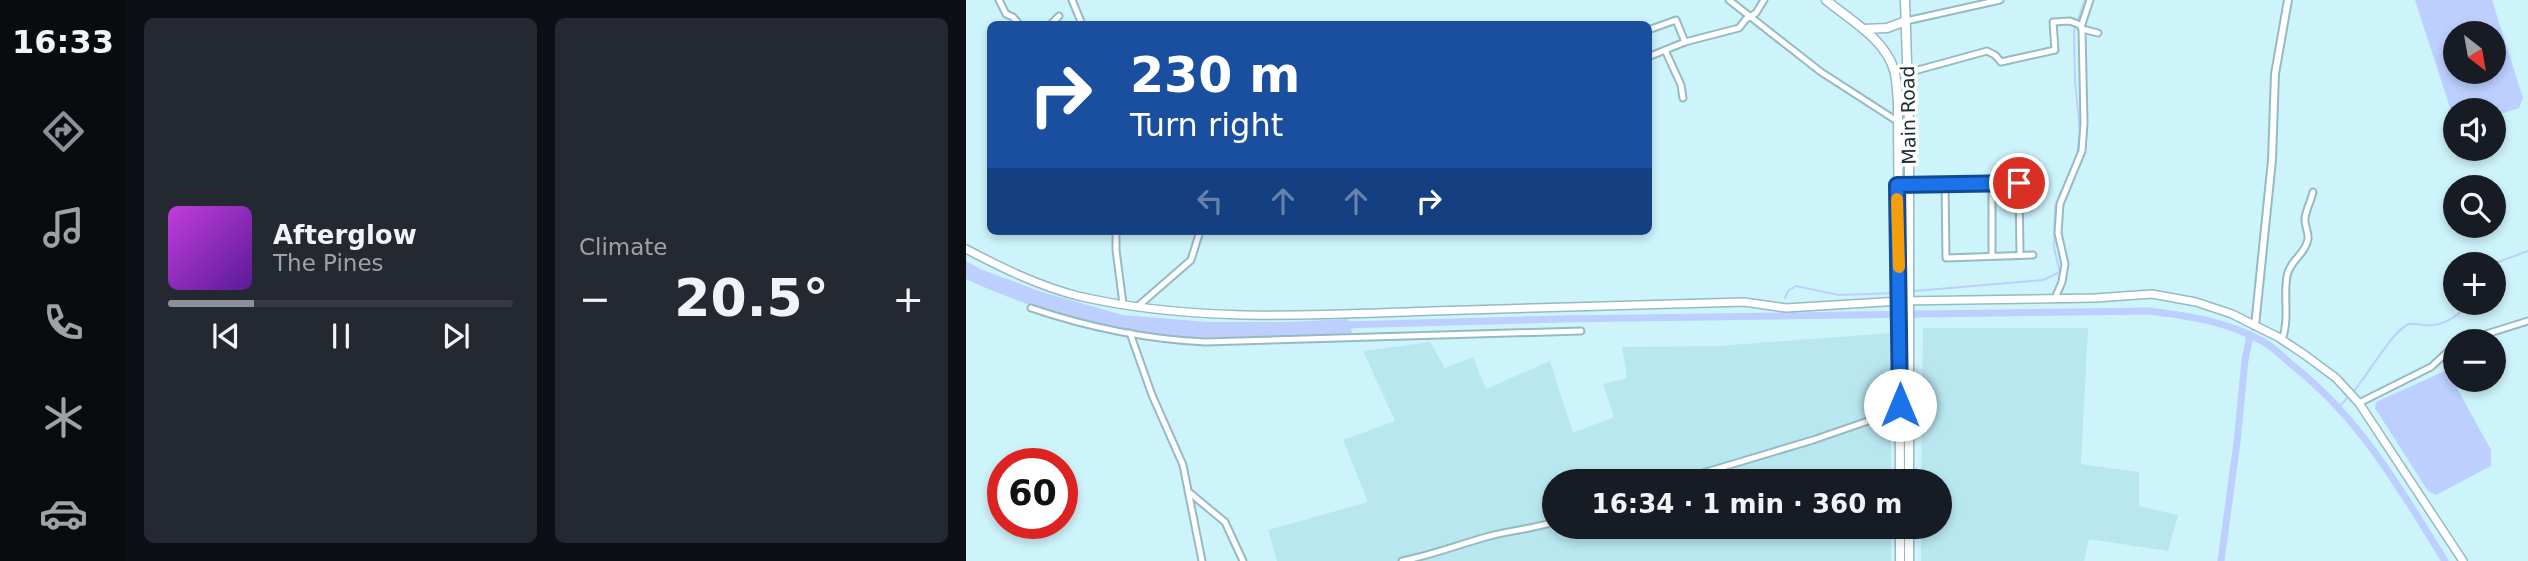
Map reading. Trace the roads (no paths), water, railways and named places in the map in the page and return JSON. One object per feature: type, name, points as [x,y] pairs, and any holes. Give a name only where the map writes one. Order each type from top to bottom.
[{"type":"main road","name":"Main Road","points":[[1826,0],[1864,29],[1891,62],[1895,73],[1909,469]]},
{"type":"main road","name":"Main Road","points":[[1904,303],[1909,184],[1905,0]]},
{"type":"main road","points":[[1864,29],[1887,28],[1906,21]]},
{"type":"main road","points":[[966,249],[1011,272],[1076,295],[1155,311],[1255,315],[1744,302],[1786,308],[2152,294],[2196,302],[2232,314],[2282,340],[2336,378],[2359,403],[2463,561]]},
{"type":"main road","name":"Main Road","points":[[1900,469],[1905,320]]},
{"type":"main road","points":[[1900,539],[1900,561]]},
{"type":"main road","points":[[1909,539],[1909,561]]},
{"type":"street","points":[[999,0],[1006,14],[1016,21]]},
{"type":"street","points":[[1072,0],[1081,21]]},
{"type":"street","points":[[1729,0],[1821,72],[1897,121]]},
{"type":"street","points":[[1652,55],[1685,42],[1739,28],[1756,13],[1764,0]]},
{"type":"street","points":[[1906,21],[2000,0]]},
{"type":"street","points":[[2055,298],[2062,282],[2065,264],[2058,233],[2060,204],[2082,151],[2084,123],[2081,27],[2090,0]]},
{"type":"street","points":[[2255,326],[2272,160],[2275,74],[2288,0]]},
{"type":"street","points":[[1054,21],[1059,16]]},
{"type":"street","points":[[1652,29],[1676,20],[1685,42]]},
{"type":"street","points":[[1908,73],[1987,51],[2001,62],[2055,50],[2053,22],[2070,22],[2098,33]]},
{"type":"street","points":[[1665,50],[1681,85],[1683,98]]},
{"type":"street","points":[[1945,183],[1946,258],[2032,255]]},
{"type":"street","points":[[1992,183],[1993,256]]},
{"type":"street","points":[[2019,183],[2020,255]]},
{"type":"street","points":[[1897,185],[2032,183]]},
{"type":"street","points":[[2282,340],[2287,327],[2287,273],[2290,263],[2301,254],[2309,237],[2304,220],[2313,192]]},
{"type":"street","points":[[1116,235],[1123,304]]},
{"type":"street","points":[[1136,307],[1191,260],[1199,235]]},
{"type":"street","points":[[1031,307],[1098,328],[1147,338],[1205,342],[1581,331]]},
{"type":"street","points":[[2502,329],[2528,321]]},
{"type":"street","points":[[1130,333],[1152,395],[1183,465],[1202,561]]},
{"type":"street","points":[[2359,403],[2431,367],[2443,356]]},
{"type":"street","points":[[1716,469],[1874,419],[1900,416]]},
{"type":"street","points":[[1190,494],[1225,522],[1243,561]]},
{"type":"street","points":[[1402,561],[1493,535],[1542,526]]},
{"type":"waterway","points":[[1915,291],[2043,280],[2060,272],[2054,248],[2055,207],[2077,155],[2080,132],[2074,31],[2085,0]]},
{"type":"waterway","points":[[2506,259],[2528,251]]},
{"type":"waterway","points":[[1785,298],[1788,291],[1796,286],[1839,295],[1896,293]]},
{"type":"waterway","points":[[1342,325],[1559,319],[2149,311],[2207,320],[2266,343],[2316,385],[2377,455],[2445,561]]},
{"type":"waterway","points":[[2352,393],[2400,330],[2411,324],[2437,325],[2456,315]]},
{"type":"waterway","points":[[2221,561],[2250,336]]},
{"type":"waterway","points":[[2339,407],[2348,397]]}]
